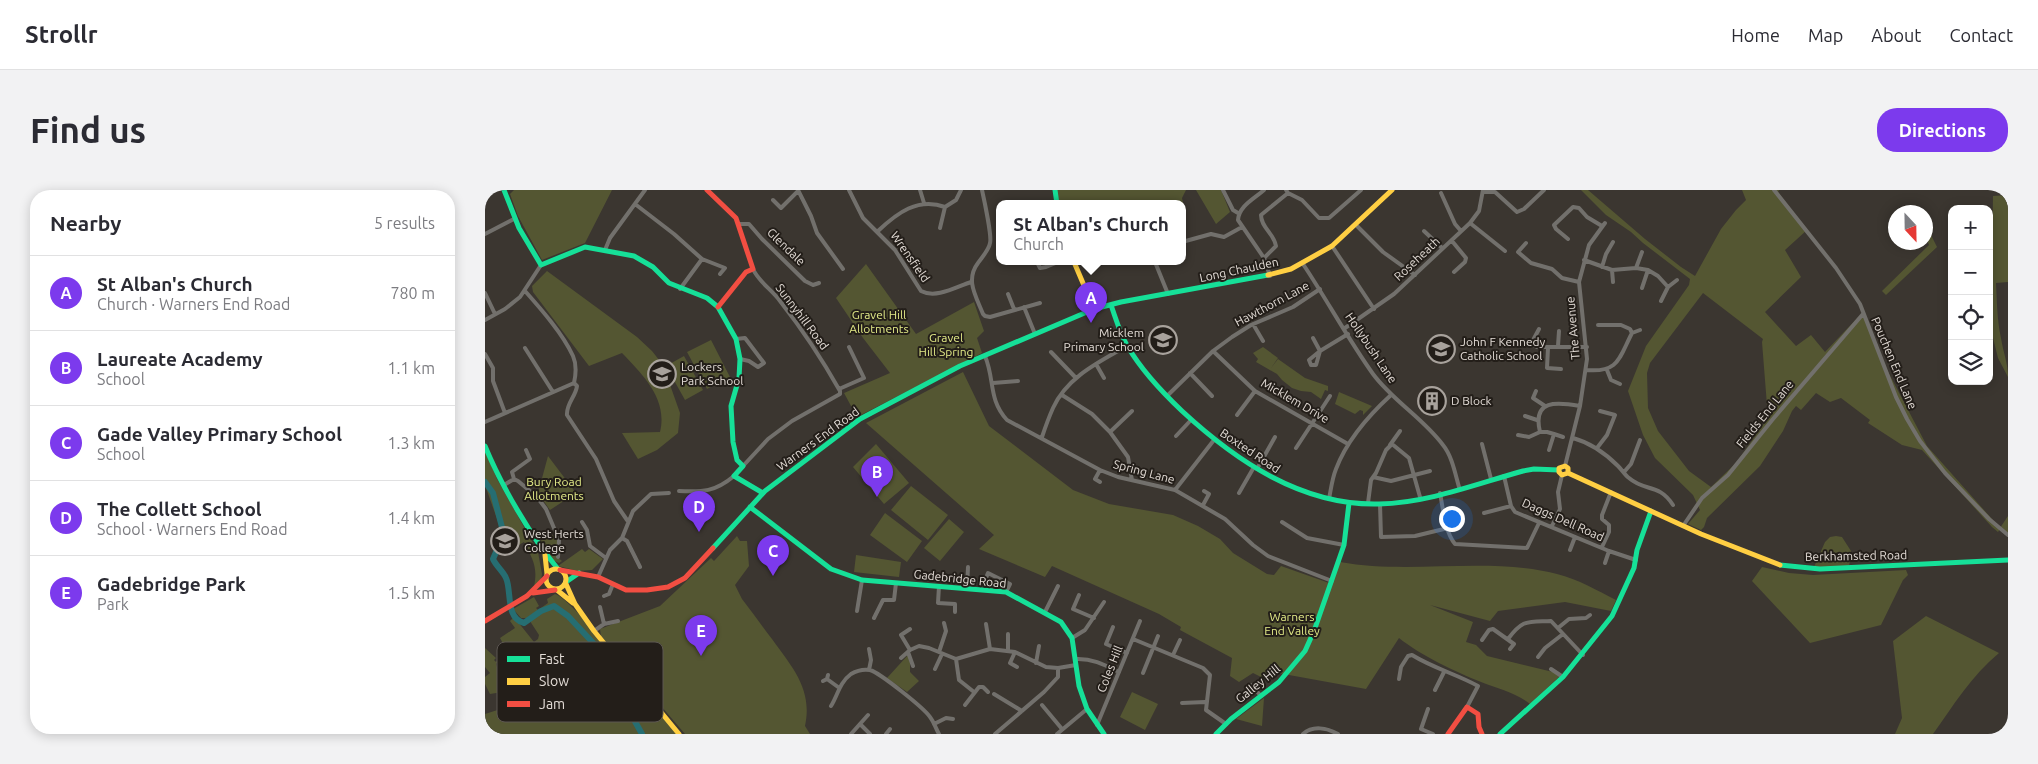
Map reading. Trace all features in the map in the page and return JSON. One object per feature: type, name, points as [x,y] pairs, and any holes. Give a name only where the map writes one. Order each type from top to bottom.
[{"type":"street","points":[[503,190],[514,219],[541,265]]},
{"type":"street","points":[[605,250],[610,238],[645,190]]},
{"type":"street","points":[[707,190],[736,218],[739,224]]},
{"type":"street","points":[[920,190],[925,203]]},
{"type":"street","points":[[940,228],[945,207],[956,200],[961,190]]},
{"type":"street","points":[[982,190],[986,218],[992,236],[990,245],[974,268],[971,282],[985,316],[991,317],[1040,303]]},
{"type":"street","points":[[1223,190],[1233,210],[1238,213]]},
{"type":"street","points":[[1264,190],[1238,213],[1238,220],[1264,258],[1270,276]]},
{"type":"street","points":[[1264,258],[1276,246],[1275,241],[1261,222],[1261,215],[1287,192],[1302,200],[1319,218],[1329,218],[1361,190]]},
{"type":"street","points":[[1383,190],[1387,195]]},
{"type":"street","name":"Long Chaulden","points":[[1094,309],[1270,276],[1303,264],[1332,246],[1392,190]]},
{"type":"street","points":[[1483,191],[1495,192],[1517,212],[1524,209],[1544,190]]},
{"type":"street","name":"Pouchen End Lane","points":[[1774,190],[1836,268],[1860,304],[1896,397],[1920,441],[1945,473],[1989,520],[2008,535]]},
{"type":"street","points":[[773,200],[781,208],[798,191],[811,216],[817,233],[843,269]]},
{"type":"street","name":"Wrensfield","points":[[851,191],[863,218],[895,250],[921,291],[927,294],[934,294],[971,282]]},
{"type":"street","name":"Roseheath","points":[[1345,328],[1374,309],[1415,275],[1470,223],[1479,211],[1483,191]]},
{"type":"street","points":[[1441,193],[1455,224],[1461,231]]},
{"type":"street","points":[[878,232],[890,219],[909,207],[925,203],[935,203],[945,207]]},
{"type":"street","points":[[635,204],[674,234],[702,260],[725,268],[720,274]]},
{"type":"street","name":"The Avenue","points":[[1565,466],[1580,406],[1586,370],[1587,347],[1579,282],[1589,245],[1603,224],[1587,217],[1579,208],[1573,207],[1554,225],[1568,240]]},
{"type":"street","points":[[485,234],[514,219]]},
{"type":"street","points":[[1470,223],[1505,252]]},
{"type":"street","name":"Sunnyhill Road","points":[[739,224],[755,274],[778,298],[803,331],[839,392]]},
{"type":"street","name":"Glendale","points":[[739,224],[749,224],[805,281],[813,285],[819,283]]},
{"type":"street","points":[[1355,225],[1383,252],[1415,275]]},
{"type":"street","points":[[1186,241],[1211,234],[1224,237],[1242,227]]},
{"type":"street","points":[[1423,231],[1443,248]]},
{"type":"street","points":[[1452,240],[1466,258],[1465,262],[1454,272]]},
{"type":"street","points":[[1602,267],[1606,254],[1613,242]]},
{"type":"street","points":[[1513,257],[1526,243]]},
{"type":"street","points":[[1332,246],[1374,309]]},
{"type":"street","points":[[485,320],[515,302],[525,291],[541,265],[585,247],[634,256],[646,262],[669,283],[707,298],[718,307],[736,339],[741,359],[739,378],[731,406],[733,442],[737,460],[743,466]]},
{"type":"street","points":[[1518,252],[1531,263],[1552,269],[1562,278],[1579,282]]},
{"type":"street","points":[[1636,268],[1643,252]]},
{"type":"street","points":[[680,288],[702,260]]},
{"type":"street","points":[[1584,260],[1612,270],[1636,268],[1648,270],[1658,276],[1668,287]]},
{"type":"street","name":"Hollybush Lane","points":[[1303,264],[1373,373],[1391,395],[1444,446],[1453,466],[1459,488]]},
{"type":"street","points":[[1038,265],[1040,268],[1052,265]]},
{"type":"street","points":[[1075,265],[1094,309]]},
{"type":"street","points":[[1156,265],[1168,294]]},
{"type":"street","points":[[718,307],[746,272],[753,269]]},
{"type":"street","points":[[1612,270],[1613,282]]},
{"type":"street","points":[[1642,288],[1648,270]]},
{"type":"street","points":[[1661,301],[1668,287],[1677,280]]},
{"type":"street","name":"Hawthorn Lane","points":[[1167,396],[1213,351],[1253,324],[1293,307],[1320,289]]},
{"type":"street","points":[[525,291],[544,312],[573,356],[577,371],[574,383],[577,386],[577,390],[567,410],[567,415],[596,459],[614,501],[627,520]]},
{"type":"street","points":[[485,293],[495,314]]},
{"type":"street","points":[[1008,294],[1014,309]]},
{"type":"street","name":"Boxted Road","points":[[1111,305],[1127,346],[1153,382],[1191,420],[1215,440],[1255,468],[1281,483],[1329,499],[1349,503],[1379,504],[1420,497],[1534,469],[1563,472],[1683,526]]},
{"type":"street","points":[[1024,307],[1035,334]]},
{"type":"street","name":"Warners End Road","points":[[559,570],[598,577],[626,590],[668,587],[685,578],[763,493],[860,419],[960,366],[1094,309]]},
{"type":"street","name":"Fields End Lane","points":[[1683,526],[1702,498],[1728,475],[1863,314]]},
{"type":"street","points":[[1253,324],[1263,342]]},
{"type":"street","points":[[1598,325],[1621,325],[1630,329],[1632,333]]},
{"type":"street","points":[[1539,329],[1531,344],[1548,348],[1558,346],[1587,347]]},
{"type":"street","points":[[1586,370],[1607,370],[1617,362],[1632,333],[1640,330]]},
{"type":"street","points":[[1558,346],[1559,331]]},
{"type":"street","points":[[1313,338],[1320,350],[1349,334]]},
{"type":"street","points":[[736,339],[745,338],[764,363],[758,367],[741,359]]},
{"type":"street","points":[[1042,437],[1054,407],[1076,378],[1127,346]]},
{"type":"street","points":[[679,491],[701,492],[714,490],[734,476],[768,439],[792,421],[863,378],[849,347]]},
{"type":"street","points":[[525,348],[553,392]]},
{"type":"street","points":[[1548,348],[1545,368],[1561,369]]},
{"type":"street","name":"Micklem Drive","points":[[1213,351],[1255,391],[1349,444]]},
{"type":"street","points":[[1051,352],[1076,378]]},
{"type":"street","points":[[485,354],[493,368],[493,381],[505,412]]},
{"type":"street","name":"Spring Lane","points":[[985,356],[990,368],[995,404],[1007,420],[1042,437],[1100,470],[1175,490],[1225,519],[1253,546],[1268,556],[1332,581]]},
{"type":"street","points":[[1096,364],[1103,378]]},
{"type":"street","points":[[1607,370],[1611,380],[1620,384]]},
{"type":"street","points":[[1190,373],[1212,396]]},
{"type":"street","points":[[993,383],[1018,382]]},
{"type":"street","points":[[485,422],[574,383]]},
{"type":"street","points":[[1237,415],[1255,391]]},
{"type":"street","points":[[1533,398],[1536,391]]},
{"type":"street","points":[[1062,394],[1092,414],[1110,432],[1128,456],[1132,480]]},
{"type":"street","points":[[1329,499],[1336,470],[1349,444],[1365,422],[1391,395]]},
{"type":"street","points":[[1297,448],[1330,396]]},
{"type":"street","points":[[1526,397],[1533,398],[1545,406]]},
{"type":"street","points":[[1539,432],[1537,420],[1545,406],[1559,402],[1580,406]]},
{"type":"street","points":[[1110,432],[1132,411]]},
{"type":"street","points":[[1600,411],[1620,417]]},
{"type":"street","points":[[1597,448],[1607,435],[1615,415]]},
{"type":"street","points":[[1525,416],[1537,420]]},
{"type":"street","points":[[1176,436],[1191,420]]},
{"type":"street","points":[[1369,503],[1370,483],[1385,450],[1399,431]]},
{"type":"street","points":[[1518,435],[1529,438],[1539,432],[1547,432],[1563,437]]},
{"type":"street","points":[[1549,450],[1554,434]]},
{"type":"street","points":[[1239,492],[1275,438]]},
{"type":"street","points":[[1573,438],[1585,441],[1597,448],[1629,478],[1666,494],[1673,505]]},
{"type":"street","points":[[1175,490],[1215,440]]},
{"type":"street","points":[[1624,472],[1631,464],[1639,440]]},
{"type":"street","points":[[1482,444],[1491,479]]},
{"type":"street","points":[[1390,445],[1393,445],[1409,458],[1420,497]]},
{"type":"street","points":[[485,446],[504,485],[545,555],[565,576],[575,604],[603,642]]},
{"type":"street","points":[[526,450],[529,459],[512,472],[514,479],[537,497],[546,509],[559,540],[558,557]]},
{"type":"street","points":[[1553,526],[1560,509],[1557,492],[1563,472],[1568,470],[1565,466]]},
{"type":"street","points":[[1100,470],[1095,480],[1100,482]]},
{"type":"street","points":[[1373,477],[1391,481],[1431,471]]},
{"type":"street","points":[[734,476],[763,493]]},
{"type":"street","name":"Daggs Dell Road","points":[[1504,476],[1511,506],[1515,512],[1539,523],[1553,526],[1609,551],[1636,560]]},
{"type":"street","points":[[504,485],[514,479]]},
{"type":"street","points":[[1203,505],[1209,494],[1204,491]]},
{"type":"street","points":[[1440,492],[1448,528],[1455,544],[1527,548],[1539,523]]},
{"type":"street","points":[[1602,547],[1609,532],[1609,525],[1602,519],[1602,515],[1611,492]]},
{"type":"street","points":[[598,577],[610,550],[622,538],[627,520],[633,511],[651,494],[669,493]]},
{"type":"street","name":"Galley Hill","points":[[1216,734],[1225,724],[1284,677],[1305,651],[1344,545],[1349,503]]},
{"type":"street","points":[[1379,504],[1381,537],[1415,536],[1448,528]]},
{"type":"street","points":[[1484,513],[1511,506]]},
{"type":"street","name":"Gadebridge Road","points":[[750,507],[831,569],[862,580],[1006,592],[1061,622],[1072,638]]},
{"type":"street","points":[[1501,734],[1563,677],[1613,616],[1636,560],[1637,550],[1651,511]]},
{"type":"street","points":[[581,522],[587,530],[587,539],[590,546],[606,558]]},
{"type":"street","points":[[1282,522],[1307,538],[1344,545]]},
{"type":"street","name":"Berkhamsted Road","points":[[1683,526],[1769,562],[1796,568],[1837,568],[2008,560]]},
{"type":"street","points":[[1570,550],[1575,537]]},
{"type":"street","points":[[622,538],[627,542],[640,567]]},
{"type":"street","points":[[1605,563],[1609,551]]},
{"type":"street","points":[[545,555],[550,585],[575,604]]},
{"type":"street","points":[[967,588],[968,567]]},
{"type":"street","points":[[485,621],[532,593],[540,586],[551,570],[559,570]]},
{"type":"street","points":[[532,593],[563,588],[566,583],[579,573]]},
{"type":"street","points":[[984,583],[988,574],[1008,582],[1006,592]]},
{"type":"street","points":[[857,611],[862,580]]},
{"type":"street","points":[[874,618],[883,600],[894,600],[896,583]]},
{"type":"street","points":[[604,596],[609,594],[613,584]]},
{"type":"street","points":[[939,586],[937,603],[955,604],[955,612]]},
{"type":"street","points":[[1045,612],[1058,586]]},
{"type":"street","points":[[1079,595],[1073,609],[1093,618]]},
{"type":"street","points":[[1104,602],[1085,630],[1072,638],[1079,686],[1087,709],[1104,734]]},
{"type":"street","points":[[600,607],[603,624]]},
{"type":"street","points":[[1558,628],[1569,619],[1590,616]]},
{"type":"street","name":"Coles Hill","points":[[1097,725],[1140,621]]},
{"type":"street","points":[[1508,639],[1518,626],[1526,622],[1551,621],[1583,654]]},
{"type":"street","points":[[594,631],[603,624],[618,622]]},
{"type":"street","points":[[935,669],[946,631],[944,624]]},
{"type":"street","points":[[987,624],[990,649]]},
{"type":"street","points":[[1113,627],[1106,644],[1127,653]]},
{"type":"street","points":[[910,629],[899,634],[909,651],[913,666]]},
{"type":"street","points":[[1482,640],[1489,630],[1493,629],[1514,644],[1510,649]]},
{"type":"street","points":[[1008,634],[1008,650]]},
{"type":"street","points":[[1538,657],[1545,648],[1563,634]]},
{"type":"street","points":[[1143,673],[1157,636]]},
{"type":"street","points":[[1133,639],[1203,668],[1209,675],[1205,710],[1225,724]]},
{"type":"street","points":[[1173,655],[1180,640]]},
{"type":"street","points":[[901,658],[919,646],[956,659],[990,649],[1015,652],[1046,666],[1058,668],[1076,665]]},
{"type":"street","points":[[1036,663],[1039,646]]},
{"type":"street","points":[[869,649],[871,660],[869,670]]},
{"type":"street","points":[[1015,652],[1010,663],[1017,667]]},
{"type":"street","points":[[1399,679],[1401,667],[1408,656],[1412,655],[1441,668],[1444,672],[1457,675],[1478,686],[1462,716],[1452,726],[1448,734]]},
{"type":"street","points":[[956,659],[959,680],[974,692]]},
{"type":"street","points":[[1075,659],[1097,661],[1119,672]]},
{"type":"street","points":[[995,734],[1045,692],[1058,677],[1058,668]]},
{"type":"street","points":[[1551,669],[1563,677]]},
{"type":"street","points":[[831,706],[838,687],[851,675],[861,670],[869,670],[905,694],[931,717],[939,734]]},
{"type":"street","points":[[1435,690],[1444,672]]},
{"type":"street","points":[[826,678],[838,687]]},
{"type":"street","points":[[1251,685],[1261,696]]},
{"type":"street","points":[[965,706],[974,692],[981,686],[988,692]]},
{"type":"street","points":[[994,694],[1022,711]]},
{"type":"street","points":[[1182,703],[1205,702]]},
{"type":"street","points":[[1042,705],[1062,730]]},
{"type":"street","points":[[1467,707],[1478,714],[1482,734]]},
{"type":"street","points":[[1057,734],[1087,709]]},
{"type":"street","points":[[1428,709],[1421,729],[1433,734]]},
{"type":"street","points":[[663,715],[679,734]]},
{"type":"street","points":[[851,734],[868,715]]},
{"type":"street","points":[[934,724],[946,718],[953,719]]},
{"type":"street","points":[[861,725],[870,734]]},
{"type":"street","points":[[1303,734],[1308,730],[1318,728],[1329,729],[1338,734]]},
{"type":"street","points":[[886,734],[890,729]]},
{"type":"green space","points":[[514,190],[612,190],[585,243],[542,260],[518,216],[510,194]]},
{"type":"green space","points":[[1055,190],[1186,190],[1182,200],[1056,200]]},
{"type":"green space","points":[[1196,190],[1221,190],[1230,212],[1216,224]]},
{"type":"green space","points":[[1581,190],[1588,190],[1645,239],[1695,276],[1721,229],[1746,200],[1742,190],[1779,190],[1778,192],[1807,230],[1785,250],[1801,277],[1765,312],[1796,346],[1811,335],[1825,352],[1863,312],[1886,368],[1927,446],[2000,528],[2008,516],[2008,534],[2000,529],[1998,532],[1992,527],[1922,450],[1902,445],[1868,423],[1870,420],[1841,398],[1830,402],[1816,393],[1801,410],[1796,406],[1783,431],[1760,466],[1707,518],[1704,527],[1701,530],[1688,524],[1700,510],[1693,495],[1655,458],[1643,435],[1628,391],[1646,346],[1689,285],[1690,279],[1631,232],[1606,215]],"holes":[[[1703,293],[1763,339],[1768,418],[1736,463],[1711,487],[1689,471],[1658,431],[1648,408],[1647,373],[1650,363]]]},
{"type":"green space","points":[[2008,195],[2008,282],[1996,283],[1997,310],[2008,377],[1998,358],[1993,338],[1993,196]]},
{"type":"green space","points":[[1933,239],[1937,247],[1886,295],[1882,291],[1924,250],[1933,250]]},
{"type":"green space","points":[[866,264],[916,334],[974,302],[984,331],[977,338],[982,353],[857,417],[844,393],[890,373],[836,298]]},
{"type":"green space","points":[[547,271],[637,337],[663,365],[680,413],[678,433],[657,450],[638,459],[622,433],[660,432],[662,420],[660,409],[652,388],[622,353],[589,366],[533,292],[532,286]]},
{"type":"green space","points":[[711,340],[730,377],[707,389],[687,352]]},
{"type":"green space","points":[[1263,347],[1278,358],[1271,368],[1278,359],[1305,378],[1328,386],[1328,391],[1325,390],[1321,399],[1311,392],[1292,388],[1277,374],[1256,362],[1258,359],[1253,353]]},
{"type":"green space","points":[[684,356],[703,390],[685,400],[666,366]]},
{"type":"green space","name":"Warners End Valley","points":[[963,372],[989,426],[1073,490],[1109,504],[1173,515],[1198,526],[1220,539],[1233,553],[1267,574],[1274,575],[1281,566],[1332,584],[1340,562],[1394,567],[1503,566],[1565,576],[1616,600],[1611,611],[1565,602],[1498,611],[1490,621],[1430,605],[1473,622],[1466,642],[1476,645],[1487,656],[1553,672],[1560,676],[1530,704],[1512,694],[1439,663],[1399,638],[1366,689],[1278,673],[1269,681],[1253,673],[1239,682],[1230,676],[1232,658],[1180,630],[1181,627],[1159,614],[1052,566],[1045,577],[979,549],[994,535],[866,423]]},
{"type":"green space","points":[[1339,392],[1372,406],[1363,415],[1363,411],[1360,410],[1355,414],[1335,404]]},
{"type":"green space","points":[[876,444],[909,483],[884,504],[853,467]]},
{"type":"green space","points":[[485,451],[497,479],[538,552],[542,574],[541,581],[534,587],[534,564],[524,542],[502,555],[500,550],[501,546],[496,533],[501,530],[485,485]]},
{"type":"green space","name":"Bury Road Allotments","points":[[548,456],[576,493],[550,510],[538,493]]},
{"type":"green space","points":[[911,486],[948,515],[928,540],[891,510]]},
{"type":"green space","points":[[885,513],[922,541],[907,562],[870,535]]},
{"type":"green space","points":[[949,519],[964,532],[940,561],[924,548]]},
{"type":"green space","points":[[553,535],[558,540],[557,557],[562,561],[559,563],[550,559],[540,541]]},
{"type":"green space","points":[[737,536],[740,541],[747,541],[749,566],[735,585],[742,599],[787,659],[799,679],[806,701],[805,726],[810,734],[685,734],[663,708],[663,642],[606,642],[601,636],[600,629],[660,606],[711,558],[714,561]]},
{"type":"green space","points":[[1830,537],[1842,537],[1851,551],[1849,567],[1814,567],[1825,542]]},
{"type":"green space","points":[[582,549],[585,552],[589,549],[603,559],[592,570],[578,571],[558,566]]},
{"type":"green space","points":[[856,555],[901,562],[899,577],[854,572]]},
{"type":"green space","points":[[1762,567],[1789,573],[1813,575],[1906,570],[1908,575],[1903,580],[1881,625],[1810,643],[1752,581]]},
{"type":"green space","points":[[555,594],[565,601],[604,642],[534,642],[538,639],[539,635],[528,618],[521,618],[513,609],[534,597],[539,606],[536,608],[538,610],[548,603],[547,599]]},
{"type":"green space","points":[[1926,616],[1999,653],[1980,671],[1933,734],[1895,734],[1902,718],[1893,641]]},
{"type":"green space","points":[[514,617],[534,642],[502,642],[500,638],[515,628],[510,621]]},
{"type":"green space","points":[[485,648],[496,658],[494,660],[496,662],[497,660],[497,693],[490,694],[485,684],[485,677],[490,673],[485,667]]},
{"type":"green space","points":[[908,655],[910,672],[919,681],[907,692],[887,678]]},
{"type":"green space","points":[[1132,692],[1158,704],[1145,730],[1120,717]]},
{"type":"green space","points":[[1264,698],[1262,726],[1236,719]]},
{"type":"green space","points":[[497,710],[497,722],[663,722],[663,714],[679,734],[486,734],[485,714]]},
{"type":"waterway","points":[[485,482],[493,493],[503,531],[503,536],[493,559],[508,583],[510,604],[514,616],[524,623],[541,611],[554,606],[568,616],[592,642]]},
{"type":"waterway","points":[[635,722],[642,734]]},
{"type":"traffic: fast","points":[[504,190],[519,228],[541,265],[585,247],[634,256],[653,267],[669,283],[707,298],[718,307],[736,339],[740,359],[739,378],[731,406],[733,442],[737,460],[743,466],[734,476],[763,493]]},
{"type":"traffic: fast","points":[[1055,190],[1056,200]]},
{"type":"traffic: fast","points":[[713,548],[765,491],[860,419],[960,366],[1094,309],[1121,302],[1268,275]]},
{"type":"traffic: fast","points":[[1111,305],[1128,347],[1153,381],[1175,404],[1225,447],[1248,463],[1297,489],[1351,503],[1397,503],[1434,497],[1523,471],[1534,469],[1559,470]]},
{"type":"traffic: fast","points":[[485,446],[517,510],[537,542],[558,569]]},
{"type":"traffic: fast","points":[[1216,734],[1231,719],[1279,682],[1305,651],[1314,631],[1344,545],[1349,503]]},
{"type":"traffic: fast","points":[[750,507],[831,569],[862,580],[1006,592],[1061,622],[1072,638],[1079,686],[1087,709],[1104,734]]},
{"type":"traffic: fast","points":[[1500,734],[1563,677],[1612,616],[1634,568],[1637,550],[1651,511]]},
{"type":"traffic: fast","points":[[1780,565],[1820,569],[2008,560]]},
{"type":"traffic: fast","points":[[566,582],[579,573]]},
{"type":"traffic: slow","points":[[1268,275],[1291,269],[1332,246],[1392,190]]},
{"type":"traffic: slow","points":[[1075,265],[1094,309]]},
{"type":"traffic: slow","points":[[1568,473],[1568,468],[1565,466],[1559,468],[1559,472],[1562,475],[1568,473],[1701,534],[1780,565]]},
{"type":"traffic: slow","points":[[545,555],[547,574]]},
{"type":"traffic: slow","points":[[556,569],[563,572],[566,579],[563,586],[556,589],[549,586],[546,579],[549,572],[556,569]]},
{"type":"traffic: slow","points":[[566,584],[575,604],[603,642]]},
{"type":"traffic: slow","points":[[557,590],[573,603]]},
{"type":"traffic: slow","points":[[663,715],[679,734]]},
{"type":"traffic: jam","points":[[707,190],[736,218],[753,269],[746,272],[718,307]]},
{"type":"traffic: jam","points":[[560,570],[598,577],[626,590],[668,587],[685,578],[713,548]]},
{"type":"traffic: jam","points":[[485,621],[527,596],[547,576]]},
{"type":"traffic: jam","points":[[533,593],[555,590]]},
{"type":"traffic: jam","points":[[1448,734],[1467,707],[1478,714],[1479,727],[1482,734]]},
{"type":"place","name":"St Alban's Church","points":[[1091,323]]},
{"type":"place","name":"Micklem Primary School","points":[[1163,340]]},
{"type":"place","name":"John F Kennedy Catholic School","points":[[1441,349]]},
{"type":"place","name":"Lockers Park School","points":[[662,374]]},
{"type":"place","name":"D Block","points":[[1432,401]]},
{"type":"place","name":"Laureate Academy","points":[[877,497]]},
{"type":"place","name":"The Collett School","points":[[699,532]]},
{"type":"place","name":"West Herts College","points":[[505,541]]},
{"type":"place","name":"Gade Valley Primary School","points":[[773,576]]},
{"type":"place","name":"Gadebridge Park","points":[[701,656]]},
{"type":"park label","name":"Gravel Hill Allotments","points":[[879,322]]},
{"type":"park label","name":"Gravel Hill Spring","points":[[946,345]]}]
